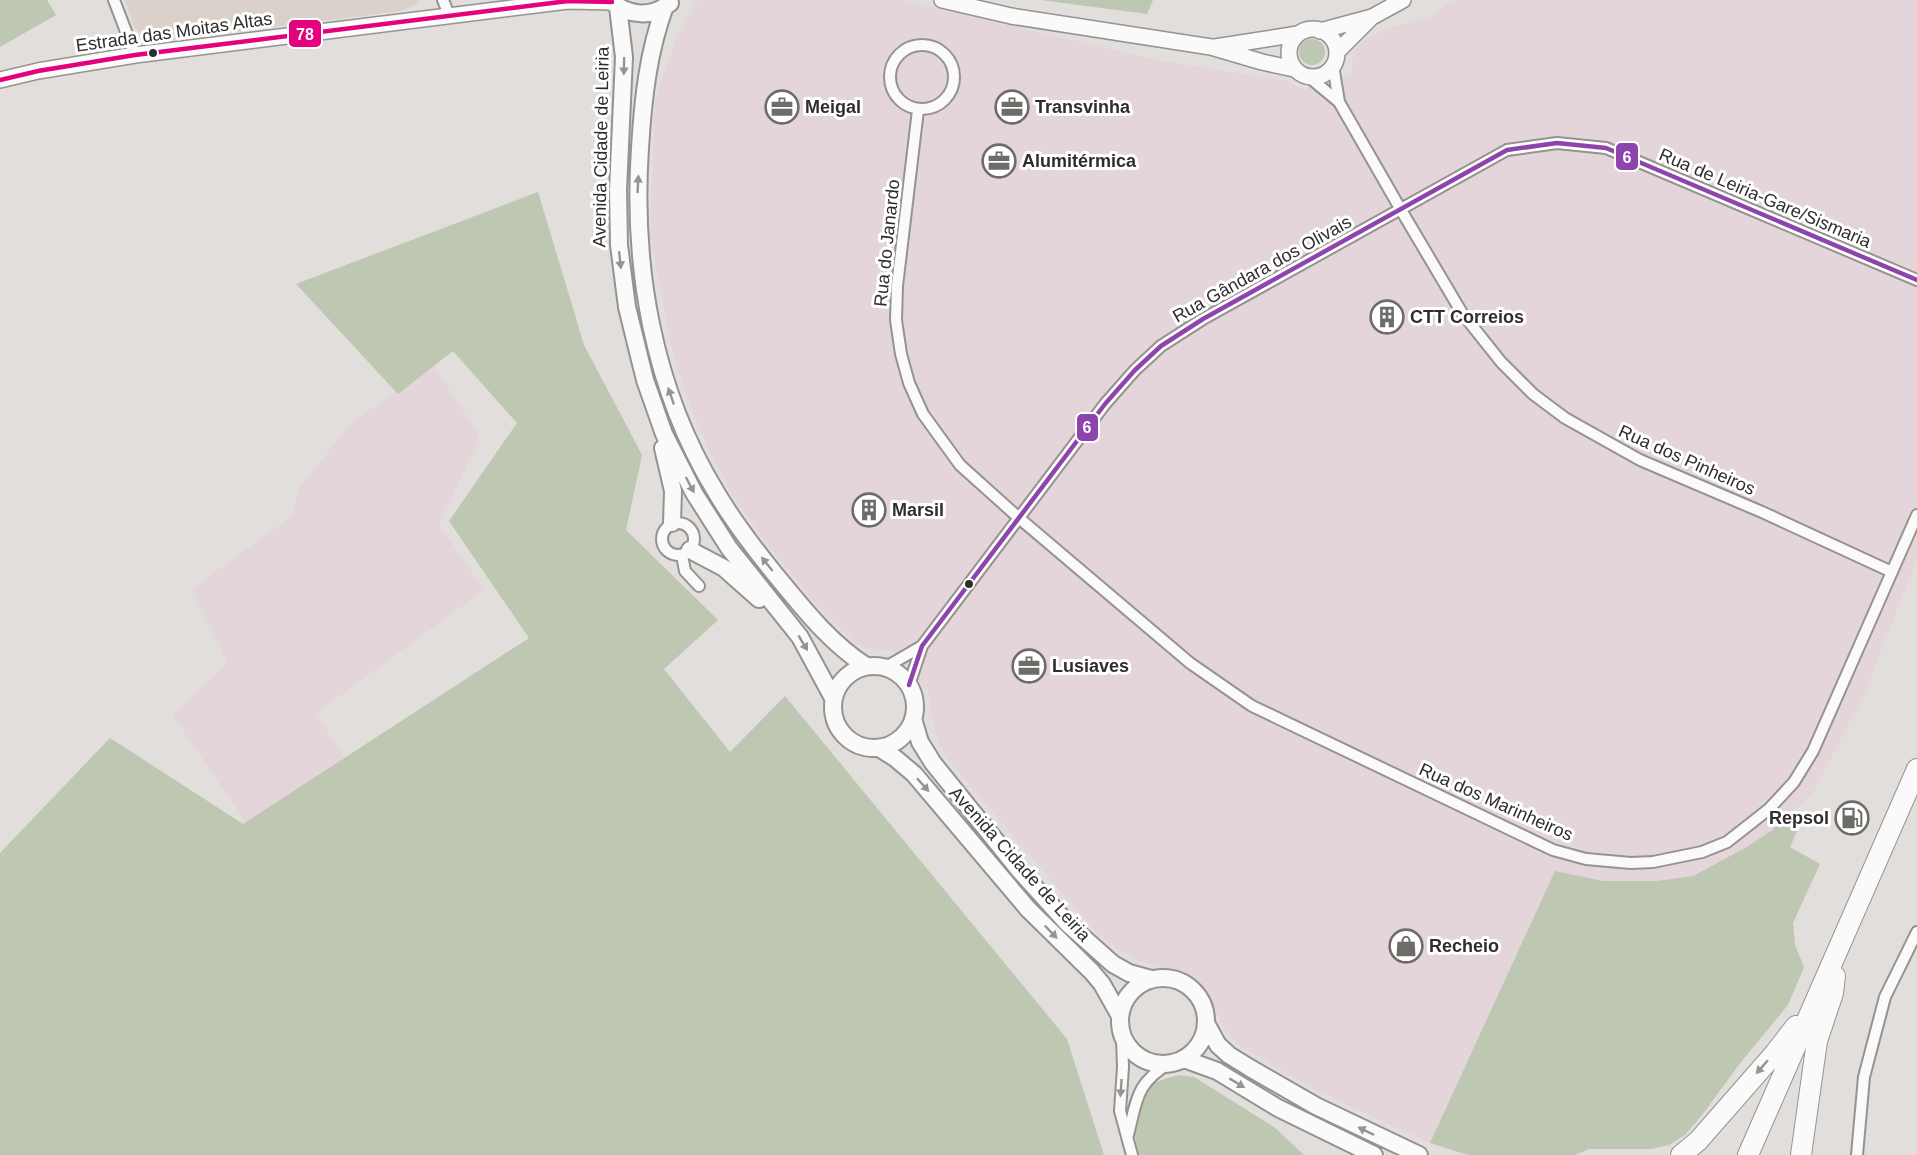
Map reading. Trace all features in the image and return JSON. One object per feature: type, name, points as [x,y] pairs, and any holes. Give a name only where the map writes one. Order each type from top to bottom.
[{"type":"highway","points":[[1748,1155],[1917,769]]},
{"type":"highway","points":[[1755,1155],[1917,794]]},
{"type":"highway","points":[[1802,1155],[1817,1041],[1833,993],[1835,976]]},
{"type":"highway","points":[[1681,1155],[1698,1141],[1737,1097],[1812,1005]]},
{"type":"main road","points":[[942,0],[1011,16],[1211,47],[1294,69],[1309,77],[1323,75],[1335,58],[1372,17]]},
{"type":"main road","points":[[1294,69],[1288,55],[1292,40],[1298,34],[1305,30],[1320,31],[1372,17],[1403,0]]},
{"type":"main road","name":"Estrada das Moitas Altas","points":[[0,80],[38,71],[135,55],[449,15],[569,1],[613,3]]},
{"type":"main road","points":[[613,3],[626,11],[641,14],[657,11],[669,3]]},
{"type":"main road","name":"Avenida Cidade de Leiria","points":[[613,3],[624,57],[618,190],[619,244],[627,307],[636,349],[652,403],[674,455],[704,510],[729,548],[800,637],[833,698]]},
{"type":"main road","name":"Avenida Cidade de Leiria","points":[[669,3],[650,53],[642,116],[637,191],[644,289],[660,362],[674,405],[701,466],[734,521],[817,624],[848,654],[866,666]]},
{"type":"main road","points":[[1320,31],[1330,36],[1336,46],[1335,58]]},
{"type":"main road","points":[[1211,47],[1298,34]]},
{"type":"main road","points":[[652,403],[674,491],[672,523]]},
{"type":"main road","points":[[686,552],[724,568],[789,622]]},
{"type":"main road","points":[[866,666],[886,667],[899,674],[909,685],[915,702],[913,720],[903,736],[888,746],[866,748],[844,736],[836,725],[832,712],[833,698],[841,681],[848,674],[866,666]]},
{"type":"main road","name":"Avenida Cidade de Leiria","points":[[913,720],[920,742],[933,764],[1020,871],[1067,923],[1113,964],[1129,973],[1151,979]]},
{"type":"main road","name":"Avenida Cidade de Leiria","points":[[879,748],[914,774],[1028,909],[1092,972],[1102,984],[1120,1016]]},
{"type":"main road","points":[[1374,1155],[1278,1107],[1217,1071],[1177,1061],[1153,1063],[1140,1058],[1130,1049],[1122,1036],[1120,1016],[1130,993],[1151,979],[1161,978],[1172,979],[1190,987],[1202,1003],[1206,1023],[1218,1046],[1243,1064],[1316,1106],[1419,1155]]},
{"type":"main road","points":[[1177,1061],[1197,1047],[1202,1040],[1206,1023]]},
{"type":"street","points":[[114,0],[135,55]]},
{"type":"street","points":[[443,0],[449,15]]},
{"type":"street","points":[[917,45],[928,45],[947,56],[953,65],[955,76],[948,97],[940,105],[918,110],[900,101],[890,83],[890,73],[899,54],[917,45]]},
{"type":"street","name":"Rua dos Pinheiros","points":[[1335,58],[1339,102]]},
{"type":"street","name":"Rua dos Pinheiros","points":[[1309,77],[1339,102],[1462,313],[1501,362],[1533,394],[1565,418],[1640,460],[1762,512],[1892,572]]},
{"type":"street","name":"Rua do Janardo","points":[[918,110],[897,286],[896,320],[901,354],[909,383],[923,414],[941,441],[960,465],[1019,518]]},
{"type":"street","name":"Rua de Leiria-Gare/Sismaria","points":[[1401,210],[1507,150],[1557,143],[1606,148],[1917,280]]},
{"type":"street","name":"Rua Gândara dos Olivais","points":[[909,685],[922,646],[1037,492],[1105,404],[1135,370],[1161,346],[1203,319],[1401,210]]},
{"type":"street","name":"Rua dos Marinheiros","points":[[1019,518],[1190,663],[1252,706],[1553,850],[1586,858],[1619,862],[1653,862],[1702,852],[1727,842],[1775,802],[1794,782],[1813,751],[1917,514]]},
{"type":"street","points":[[686,552],[676,555],[666,551],[661,541],[664,530],[672,523],[683,523],[692,530],[694,540],[686,552],[685,571],[699,586]]},
{"type":"street","name":"Rua Gândara dos Olivais","points":[[886,667],[922,646]]},
{"type":"street","points":[[1857,1155],[1864,1077],[1886,997],[1917,932]]},
{"type":"street","points":[[1122,1036],[1123,1067],[1120,1111],[1132,1155]]},
{"type":"street","points":[[1127,1138],[1142,1086],[1156,1071],[1177,1061]]},
{"type":"shaded area","points":[[125,0],[419,0],[413,6],[401,11],[151,41],[141,35],[134,26]]},
{"type":"shaded area","points":[[699,0],[901,0],[1161,61],[1284,80],[1305,90],[1351,74],[1354,51],[1365,40],[1389,28],[1432,16],[1453,0],[1917,0],[1917,559],[1865,692],[1814,791],[1771,831],[1693,876],[1657,881],[1603,881],[1555,872],[1430,1143],[1319,1092],[1237,1044],[1224,1028],[1208,993],[1197,980],[1183,973],[1137,960],[1115,947],[1092,928],[944,755],[936,737],[928,691],[890,650],[875,651],[856,643],[822,611],[766,543],[732,494],[710,452],[686,395],[672,350],[650,234],[655,100],[676,39]]},
{"type":"shaded area","points":[[434,366],[480,436],[439,525],[484,590],[315,714],[347,760],[254,834],[173,715],[228,663],[192,589],[291,517],[298,490],[351,423]]},
{"type":"green space","points":[[0,0],[47,0],[56,15],[0,47]]},
{"type":"green space","points":[[1041,0],[1153,0],[1147,14]]},
{"type":"green space","points":[[1312,39],[1321,43],[1325,52],[1321,61],[1312,65],[1303,61],[1299,52],[1303,43]]},
{"type":"green space","points":[[538,192],[584,345],[642,455],[626,530],[718,620],[664,669],[730,752],[785,696],[1067,1039],[1104,1155],[0,1155],[0,853],[110,738],[243,824],[529,638],[449,521],[517,423],[453,351],[398,394],[296,284]]},
{"type":"green space","points":[[1782,820],[1798,829],[1790,847],[1820,864],[1793,923],[1795,945],[1804,967],[1788,1005],[1685,1135],[1669,1145],[1651,1149],[1589,1149],[1575,1155],[1468,1155],[1430,1143],[1555,871],[1603,881],[1657,881],[1693,876],[1745,848],[1771,831]]},
{"type":"green space","points":[[1179,1075],[1194,1077],[1274,1127],[1304,1155],[1139,1155],[1135,1139],[1135,1122],[1142,1098],[1152,1085]]},
{"type":"transit line","name":"78","points":[[0,80],[38,71],[135,55],[568,1],[612,2]]},
{"type":"transit line","name":"6","points":[[909,685],[922,646],[1105,404],[1135,370],[1161,346],[1203,319],[1507,150],[1557,143],[1606,148],[1917,280]]},
{"type":"place","name":"Meigal","points":[[782,107]]},
{"type":"place","name":"Transvinha","points":[[1012,107]]},
{"type":"place","name":"Alumitérmica","points":[[999,161]]},
{"type":"place","name":"CTT Correios","points":[[1387,317]]},
{"type":"place","name":"Marsil","points":[[869,510]]},
{"type":"place","name":"Lusiaves","points":[[1029,666]]},
{"type":"place","name":"Repsol","points":[[1852,818]]},
{"type":"place","name":"Recheio","points":[[1406,946]]}]
